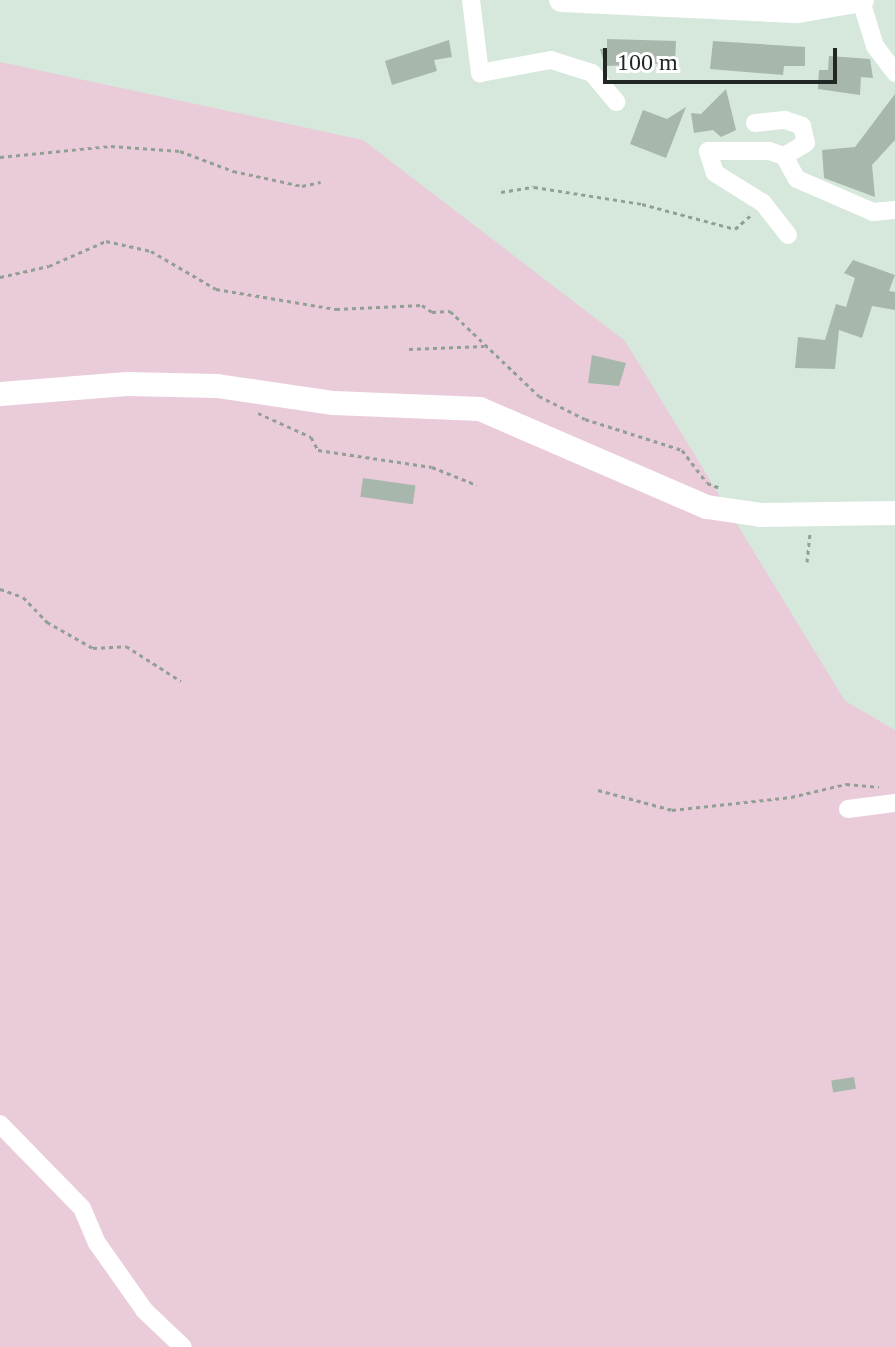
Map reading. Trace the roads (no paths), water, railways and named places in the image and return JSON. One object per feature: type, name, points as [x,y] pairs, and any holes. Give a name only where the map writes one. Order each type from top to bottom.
[{"type":"street","points":[[471,0],[480,73],[551,60],[592,73],[616,102]]},
{"type":"street","points":[[561,0],[798,11],[861,0],[875,46],[895,73]]},
{"type":"street","points":[[755,123],[785,120],[802,126],[806,143],[784,156],[703,146],[715,173],[763,203],[788,235]]},
{"type":"street","points":[[784,156],[797,179],[873,212],[895,210]]},
{"type":"street","points":[[0,394],[187,385],[334,403],[480,409],[707,507],[815,515],[895,513]]},
{"type":"street","points":[[848,809],[890,796]]},
{"type":"street","points":[[0,1124],[82,1208],[97,1243],[145,1311],[183,1347]]}]
